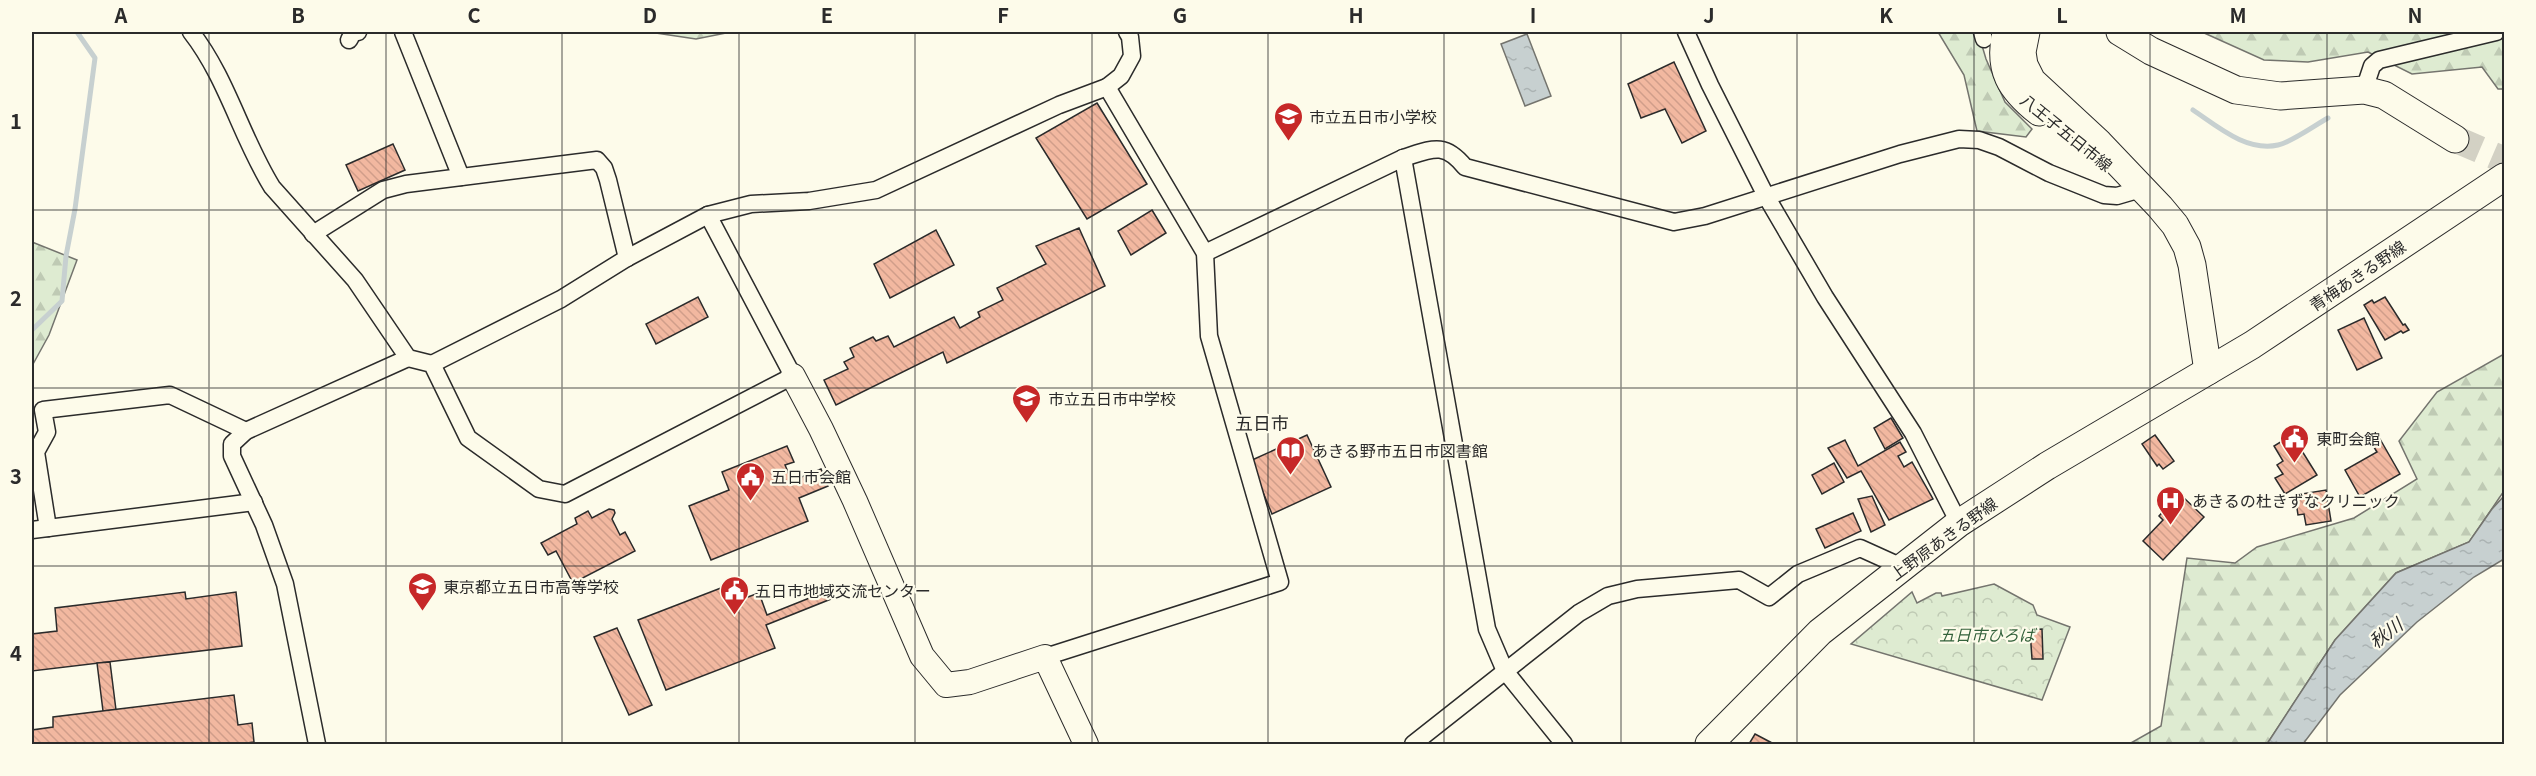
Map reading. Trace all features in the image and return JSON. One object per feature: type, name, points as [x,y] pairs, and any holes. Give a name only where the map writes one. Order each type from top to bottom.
[{"type":"main road","name":"八王子五日市線","points":[[2026,32],[2022,52],[2024,65],[2032,81],[2099,143],[2175,225],[2187,247],[2192,265],[2208,371]]},
{"type":"main road","points":[[2120,32],[2151,51],[2236,90],[2280,96],[2364,90],[2384,95],[2455,139]]},
{"type":"main road","points":[[2148,32],[2198,72]]},
{"type":"main road","name":"八王子五日市線","points":[[1991,34],[2010,82],[2017,91],[2089,153],[2141,189]]},
{"type":"main road","name":"青梅あきる野線","points":[[2208,371],[2505,177]]},
{"type":"main road","name":"上野原あきる野線","points":[[1709,744],[1820,632],[1959,523],[2097,436],[2208,371]]},
{"type":"street","points":[[191,32],[214,66],[261,170],[272,187],[355,280],[408,358]]},
{"type":"street","points":[[403,32],[461,177]]},
{"type":"street","points":[[317,744],[285,584],[254,502],[232,456],[232,444],[246,431],[408,358],[432,364],[561,299],[627,258],[708,215],[751,204],[809,201],[876,190],[1040,113],[1107,87],[1121,75],[1132,56],[1127,32]]},
{"type":"street","points":[[1686,32],[1710,86],[1766,196],[1825,297],[1913,433],[1959,523]]},
{"type":"street","points":[[2364,90],[2372,66],[2379,60],[2496,32]]},
{"type":"street","points":[[708,215],[793,376],[850,491],[922,656],[946,685],[970,682],[1280,582],[1209,336],[1205,253],[1107,87]]},
{"type":"street","points":[[1205,253],[1403,158],[1436,148],[1454,153],[1465,167],[1674,222],[1705,216],[1900,154],[1959,139],[1979,140],[1999,147],[2049,173],[2104,195],[2117,196],[2141,189]]},
{"type":"street","points":[[1403,158],[1487,629],[1505,671],[1564,744]]},
{"type":"street","points":[[313,234],[383,190],[461,177],[597,160],[604,168],[608,180],[627,258]]},
{"type":"street","points":[[432,364],[468,438],[539,489],[565,494],[793,376]]},
{"type":"street","points":[[246,431],[170,395],[43,410],[47,432],[36,452],[40,529],[254,502]]},
{"type":"street","points":[[1413,744],[1579,613],[1608,596],[1627,591],[1739,580],[1769,597],[1798,574],[1860,548],[1902,567]]},
{"type":"street","points":[[1045,657],[1086,744]]},
{"type":"green space","points":[[649,32],[731,32],[696,39]]},
{"type":"green space","points":[[1938,32],[1978,32],[1986,59],[2005,102],[2032,129],[2026,137],[1977,131],[1964,75]]},
{"type":"green space","points":[[2202,32],[2504,32],[2504,89],[2498,89],[2482,67],[2412,74],[2368,52],[2308,62],[2264,60]]},
{"type":"green space","points":[[32,242],[77,260],[49,335],[32,366]]},
{"type":"green space","points":[[2504,354],[2504,491],[2469,542],[2396,573],[2335,640],[2267,744],[2129,744],[2161,726],[2187,558],[2235,563],[2257,547],[2354,518],[2417,479],[2399,441],[2437,392]]},
{"type":"green space","name":"五日市ひろば","points":[[1994,584],[2033,605],[2037,615],[2070,627],[2042,700],[1851,644],[1912,592],[1917,603],[1936,593],[1941,593],[1942,596]]},
{"type":"water","points":[[1527,34],[1551,96],[1525,106],[1501,44]]},
{"type":"water","name":"秋川","points":[[2504,496],[2504,559],[2474,577],[2417,622],[2340,695],[2303,744],[2267,744],[2335,640],[2396,573],[2469,542]]},
{"type":"building","points":[[1674,62],[1706,131],[1682,143],[1665,109],[1641,118],[1628,84]]},
{"type":"building","points":[[1097,103],[1147,184],[1087,219],[1036,138]]},
{"type":"building","points":[[393,144],[405,170],[358,191],[346,165]]},
{"type":"building","points":[[1152,210],[1166,233],[1131,255],[1118,231]]},
{"type":"building","points":[[1079,228],[1105,286],[947,363],[943,352],[836,405],[824,380],[848,369],[844,362],[854,357],[850,348],[873,337],[876,341],[888,336],[894,347],[954,317],[960,328],[980,317],[978,312],[1003,300],[997,288],[1046,264],[1036,246]]},
{"type":"building","points":[[936,230],[954,265],[890,298],[874,264]]},
{"type":"building","points":[[698,297],[708,317],[656,344],[646,324]]},
{"type":"building","points":[[2385,297],[2403,325],[2405,324],[2409,330],[2403,333],[2401,331],[2385,340],[2364,305],[2372,300],[2374,303]]},
{"type":"building","points":[[2364,318],[2382,358],[2357,370],[2338,330]]},
{"type":"building","points":[[1891,418],[1903,438],[1885,449],[1874,428]]},
{"type":"building","points":[[1307,435],[1331,487],[1272,514],[1250,461]]},
{"type":"building","points":[[2155,435],[2174,461],[2163,469],[2159,464],[2157,466],[2142,444]]},
{"type":"building","name":"東町会館","points":[[2292,435],[2317,475],[2285,494],[2275,478],[2283,474],[2277,465],[2283,461],[2274,446]]},
{"type":"building","points":[[2380,439],[2400,474],[2360,497],[2345,470],[2377,452],[2372,444]]},
{"type":"building","points":[[1845,440],[1858,466],[1900,442],[1906,452],[1898,456],[1904,467],[1912,462],[1933,499],[1889,520],[1861,471],[1847,478],[1828,448]]},
{"type":"building","name":"五日市会館","points":[[787,446],[794,462],[785,465],[792,481],[821,469],[828,486],[799,498],[808,521],[711,560],[689,506],[729,490],[722,472]]},
{"type":"building","points":[[1834,463],[1844,482],[1822,494],[1812,475]]},
{"type":"building","points":[[2326,490],[2331,521],[2306,525],[2304,514],[2298,515],[2295,495]]},
{"type":"building","points":[[1872,496],[1885,525],[1871,532],[1858,499]]},
{"type":"building","points":[[2184,498],[2204,517],[2163,560],[2143,541],[2163,520],[2159,516],[2170,504],[2171,506],[2176,500],[2179,503]]},
{"type":"building","points":[[609,509],[614,510],[612,519],[620,535],[625,532],[635,551],[573,583],[556,551],[548,555],[541,543],[577,524],[575,518],[588,511],[592,518]]},
{"type":"building","points":[[1853,513],[1861,531],[1825,548],[1816,529]]},
{"type":"building","points":[[739,581],[745,598],[759,593],[767,615],[827,591],[831,599],[766,625],[775,648],[666,690],[638,620]]},
{"type":"building","points":[[185,592],[186,599],[236,592],[242,646],[32,671],[32,634],[57,631],[55,608]]},
{"type":"building","points":[[617,628],[652,705],[629,715],[594,637]]},
{"type":"building","points":[[2042,629],[2043,659],[2032,659],[2030,630]]},
{"type":"building","points":[[110,662],[116,710],[103,711],[97,663]]},
{"type":"building","points":[[234,695],[238,725],[252,723],[254,742],[240,744],[32,744],[32,730],[53,727],[53,717]]},
{"type":"building","points":[[1755,734],[1774,744],[1749,744]]},
{"type":"waterway","points":[[32,330],[62,301],[66,256],[75,209],[95,58],[77,32]]},
{"type":"waterway","points":[[2193,110],[2232,136],[2255,145],[2266,146],[2278,145],[2290,140],[2328,118]]},
{"type":"tunnel","points":[[2455,139],[2504,160]]},
{"type":"place","name":"市立五日市小学校","points":[[1288,142]]},
{"type":"place","name":"市立五日市中学校","points":[[1027,424]]},
{"type":"place","name":"東町会館","points":[[2295,464]]},
{"type":"place","name":"あきる野市五日市図書館","points":[[1291,476]]},
{"type":"place","name":"五日市会館","points":[[750,502]]},
{"type":"place","name":"あきるの杜きずなクリニック","points":[[2171,526]]},
{"type":"place","name":"東京都立五日市高等学校","points":[[422,612]]},
{"type":"place","name":"五日市地域交流センター","points":[[734,616]]},
{"type":"district","name":"五日市","points":[[1262,422]]}]
